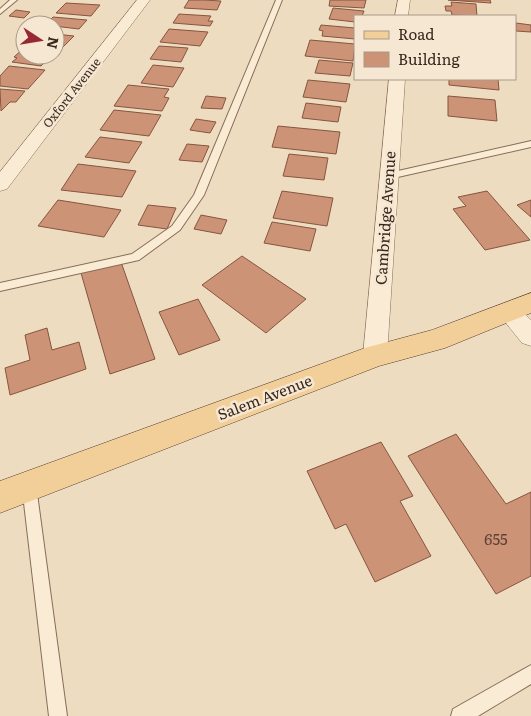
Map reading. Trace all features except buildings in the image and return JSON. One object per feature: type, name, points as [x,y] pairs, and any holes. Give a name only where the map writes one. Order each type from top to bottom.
[{"type":"main road","name":"Salem Avenue","points":[[0,497],[375,356],[436,340],[520,307]]},
{"type":"street","name":"Oxford Avenue","points":[[0,185],[144,0]]},
{"type":"street","points":[[402,15],[404,0]]},
{"type":"street","name":"Cambridge Avenue","points":[[375,356],[397,80]]},
{"type":"street","points":[[520,307],[531,336]]},
{"type":"lane","points":[[0,12],[14,0]]},
{"type":"lane","points":[[0,287],[135,257],[176,228],[199,195],[279,0]]},
{"type":"lane","points":[[389,176],[531,144]]},
{"type":"lane","points":[[29,486],[58,716]]},
{"type":"lane","points":[[460,716],[531,674]]}]
